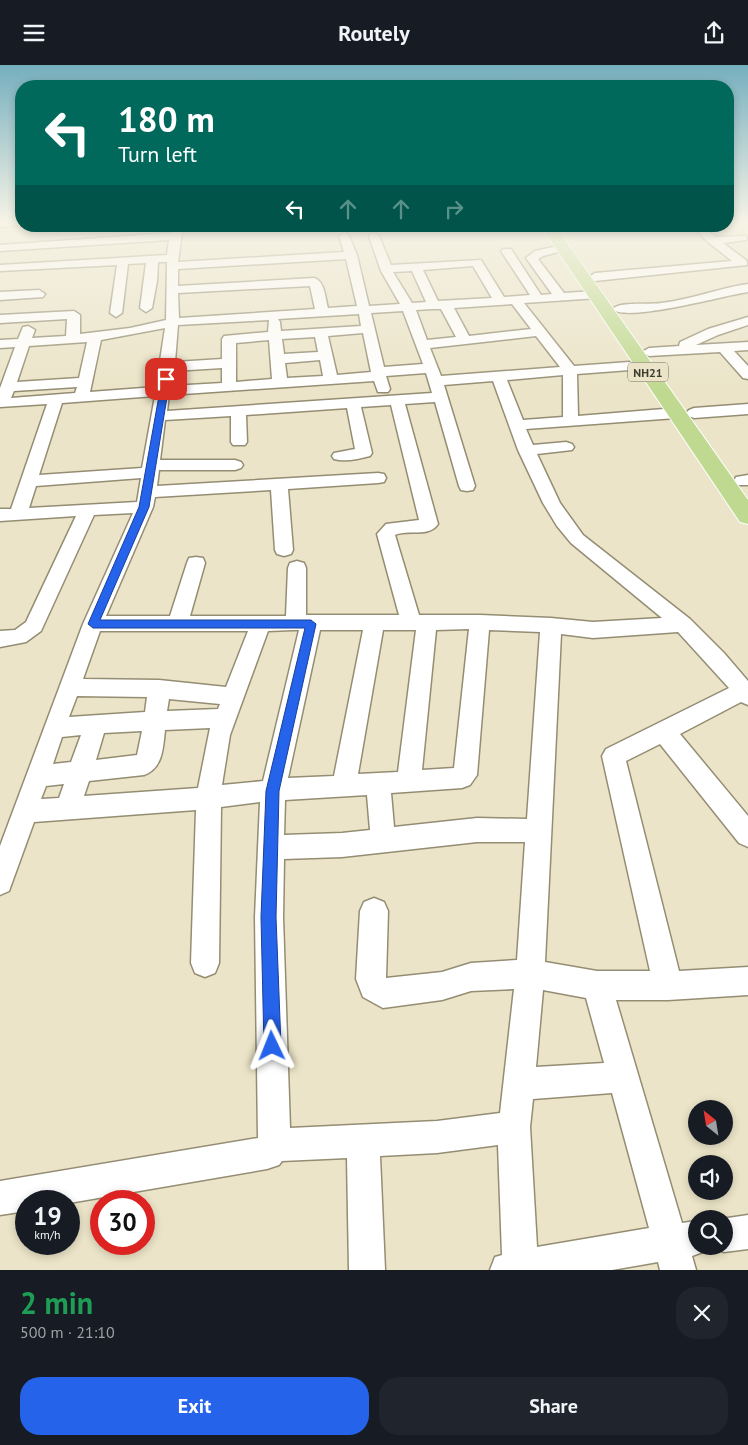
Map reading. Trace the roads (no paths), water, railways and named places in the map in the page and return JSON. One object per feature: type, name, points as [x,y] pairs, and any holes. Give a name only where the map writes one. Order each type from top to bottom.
[{"type":"highway","name":"NH21","points":[[588,278],[619,309],[646,358]]},
{"type":"highway","name":"NH21","points":[[590,278],[685,413],[748,517]]},
{"type":"highway","name":"NH21","points":[[685,413],[746,483]]},
{"type":"street","points":[[116,313],[119,278]]},
{"type":"street","points":[[146,308],[151,278]]},
{"type":"street","points":[[0,882],[93,624],[146,500],[158,416],[169,367],[173,278]]},
{"type":"street","points":[[206,278],[217,287],[315,283]]},
{"type":"street","points":[[318,278],[315,283],[322,312]]},
{"type":"street","points":[[358,278],[379,374],[392,401],[429,524],[424,527],[392,528],[386,534],[419,623],[409,781]]},
{"type":"street","points":[[392,278],[408,307],[433,374],[467,486]]},
{"type":"street","points":[[423,278],[464,340]]},
{"type":"street","points":[[494,278],[501,302]]},
{"type":"street","points":[[526,278],[538,299]]},
{"type":"street","points":[[547,278],[561,298]]},
{"type":"street","points":[[0,344],[94,337],[142,331],[172,323],[218,319],[561,298],[595,286],[642,278]]},
{"type":"street","points":[[709,278],[726,291]]},
{"type":"street","points":[[262,285],[269,316],[276,335],[278,359],[293,407]]},
{"type":"street","points":[[217,287],[218,319]]},
{"type":"street","points":[[619,309],[662,307],[726,291],[748,288]]},
{"type":"street","points":[[0,296],[39,294]]},
{"type":"street","points":[[21,295],[25,317],[24,342],[1,403],[164,390],[332,380],[379,374],[498,376],[570,371],[646,358],[674,350],[713,332],[748,321]]},
{"type":"street","points":[[516,301],[570,371],[571,422]]},
{"type":"street","points":[[0,319],[74,315],[74,339]]},
{"type":"street","points":[[229,387],[228,339],[368,329]]},
{"type":"street","points":[[321,332],[332,380]]},
{"type":"street","points":[[422,345],[540,332]]},
{"type":"street","points":[[82,398],[94,337]]},
{"type":"street","points":[[674,350],[748,345]]},
{"type":"street","points":[[724,347],[748,375]]},
{"type":"street","points":[[278,359],[326,355]]},
{"type":"street","points":[[169,367],[229,363]]},
{"type":"street","points":[[498,376],[519,425],[526,450],[566,526],[577,539],[683,624],[717,659],[746,693],[614,756],[668,986]]},
{"type":"street","points":[[8,387],[85,382]]},
{"type":"street","points":[[158,416],[440,397]]},
{"type":"street","points":[[5,517],[29,481],[56,399]]},
{"type":"street","points":[[340,456],[364,453],[353,403]]},
{"type":"street","points":[[519,425],[748,409]]},
{"type":"street","points":[[238,410],[239,442]]},
{"type":"street","points":[[526,450],[566,447]]},
{"type":"street","points":[[29,481],[150,469],[235,465]]},
{"type":"street","points":[[5,517],[88,509],[146,500],[279,485],[378,478]]},
{"type":"street","points":[[279,485],[284,550]]},
{"type":"street","points":[[0,639],[21,637],[34,625],[88,509]]},
{"type":"street","points":[[178,624],[196,563]]},
{"type":"street","points":[[0,1198],[267,1153],[274,1145],[269,917],[273,791],[304,624],[297,568]]},
{"type":"street","points":[[26,811],[461,778],[465,776],[480,622]]},
{"type":"street","points":[[93,624],[480,622],[551,625],[593,630],[683,624]]},
{"type":"street","points":[[205,963],[209,798],[217,745],[229,707],[261,623]]},
{"type":"street","points":[[344,786],[374,623]]},
{"type":"street","points":[[551,625],[530,974],[514,1127],[516,1269],[681,1250],[623,1077],[597,985]]},
{"type":"street","points":[[71,687],[159,689],[229,707]]},
{"type":"street","points":[[38,776],[144,765],[150,757],[159,689]]},
{"type":"street","points":[[54,728],[96,723],[154,722],[229,707]]},
{"type":"street","points":[[68,807],[78,772],[96,723]]},
{"type":"street","points":[[664,731],[748,835]]},
{"type":"street","points":[[378,784],[383,840]]},
{"type":"street","points":[[271,847],[342,845],[476,830],[538,831]]},
{"type":"street","points":[[374,911],[370,979],[377,991],[384,993],[442,986],[471,977],[530,974],[597,985],[668,986],[748,981]]},
{"type":"street","points":[[519,1084],[623,1077]]},
{"type":"street","points":[[274,1145],[437,1137],[514,1127]]},
{"type":"street","points":[[363,1141],[366,1270]]},
{"type":"street","points":[[733,1234],[748,1232]]}]
